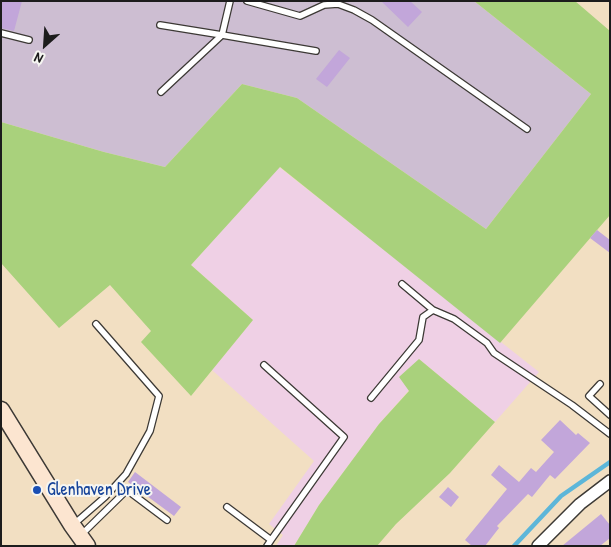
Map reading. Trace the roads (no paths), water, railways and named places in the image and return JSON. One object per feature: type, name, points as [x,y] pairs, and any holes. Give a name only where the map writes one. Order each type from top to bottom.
[{"type":"street","points":[[1,410],[80,536]]},
{"type":"street","points":[[538,546],[580,504],[610,481]]},
{"type":"lane","points":[[161,92],[222,35],[230,1]]},
{"type":"lane","points":[[247,1],[300,16],[324,5],[338,4],[354,10],[372,20],[527,129]]},
{"type":"lane","points":[[160,24],[316,51]]},
{"type":"lane","points":[[1,33],[29,40]]},
{"type":"lane","points":[[402,284],[433,310],[454,319],[487,343],[494,353],[572,405],[610,434]]},
{"type":"lane","points":[[371,398],[419,340],[423,317],[433,310]]},
{"type":"lane","points":[[80,536],[105,497],[126,474],[150,431],[159,396],[96,324]]},
{"type":"lane","points":[[264,365],[344,437],[267,546]]},
{"type":"lane","points":[[600,384],[589,396],[610,416]]},
{"type":"lane","points":[[80,536],[127,490],[167,520]]},
{"type":"lane","points":[[227,506],[271,540]]},
{"type":"waterway","points":[[514,546],[561,496],[610,462]]},
{"type":"place","name":"Glenhaven Drive","points":[[37,490]]}]
